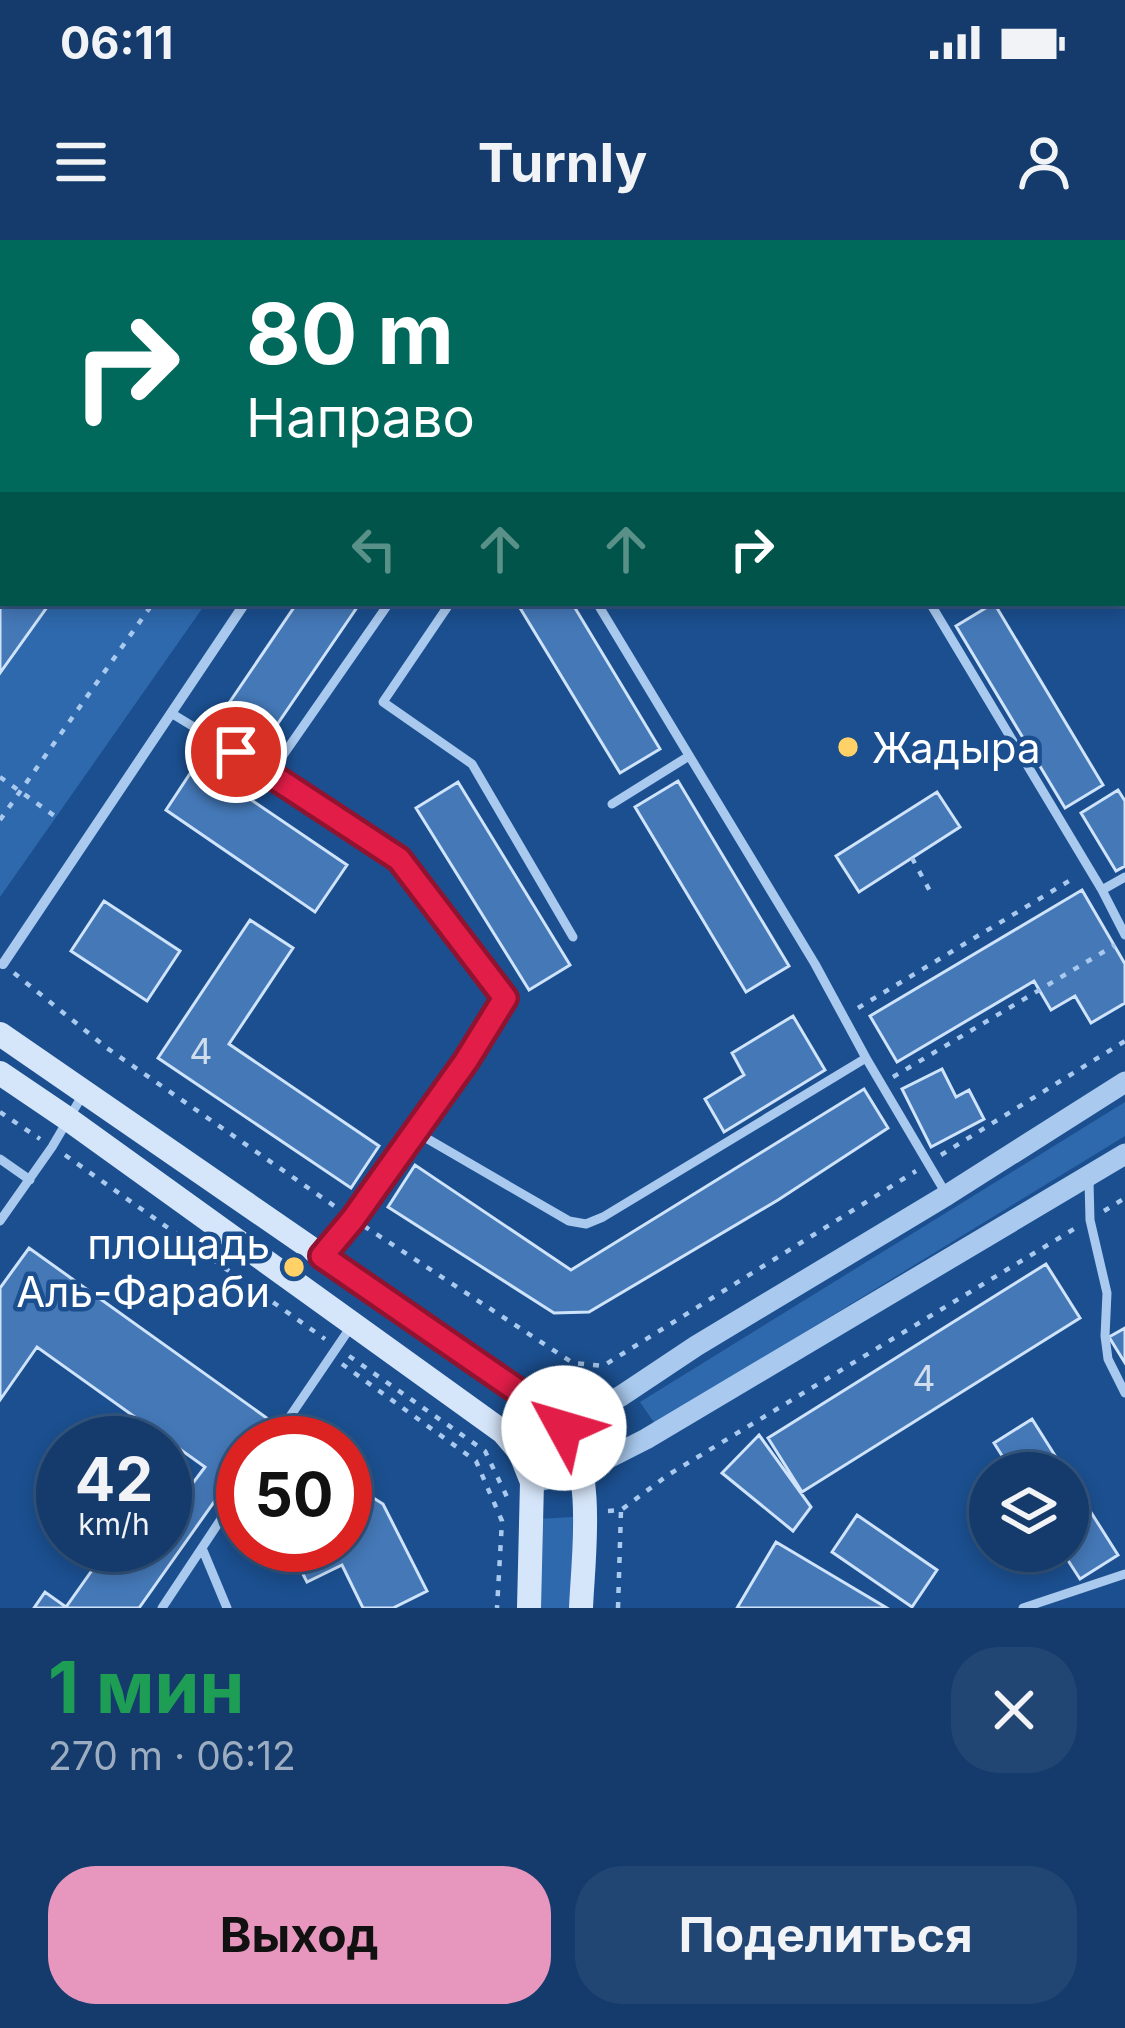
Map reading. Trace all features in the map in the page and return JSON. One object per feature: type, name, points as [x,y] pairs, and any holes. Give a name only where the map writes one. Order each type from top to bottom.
[{"type":"main road","points":[[0,1034],[534,1402],[564,1428],[581,1472],[581,1608]]},
{"type":"main road","points":[[0,1073],[503,1432],[520,1452],[532,1482],[529,1608]]},
{"type":"street","points":[[3,964],[243,606]]},
{"type":"street","points":[[520,1452],[621,1396],[1125,1082]]},
{"type":"street","points":[[532,1482],[581,1472],[646,1439],[1125,1154]]},
{"type":"lane","points":[[270,774],[387,606]]},
{"type":"lane","points":[[448,606],[383,702],[472,764],[573,937]]},
{"type":"lane","points":[[599,606],[815,964],[947,1195]]},
{"type":"lane","points":[[932,606],[1102,890],[1125,937]]},
{"type":"lane","points":[[171,713],[399,859],[505,998],[466,1061],[322,1256]]},
{"type":"lane","points":[[612,804],[689,756]]},
{"type":"lane","points":[[1102,890],[1125,877]]},
{"type":"lane","points":[[414,1131],[569,1222],[586,1224],[866,1058]]},
{"type":"lane","points":[[0,1221],[85,1091]]},
{"type":"lane","points":[[0,1159],[30,1180]]},
{"type":"lane","points":[[1089,1175],[1090,1220],[1107,1293],[1108,1359],[1125,1393]]},
{"type":"lane","points":[[290,1416],[353,1323]]},
{"type":"lane","points":[[162,1608],[216,1527]]},
{"type":"lane","points":[[202,1548],[227,1608]]},
{"type":"lane","points":[[1023,1608],[1125,1574]]},
{"type":"path","points":[[0,820],[151,606]]},
{"type":"path","points":[[0,777],[56,817]]},
{"type":"path","points":[[911,858],[931,893]]},
{"type":"path","points":[[844,1017],[1089,868]]},
{"type":"path","points":[[881,1084],[1125,937]]},
{"type":"path","points":[[3,964],[107,1048]]},
{"type":"path","points":[[603,1366],[1125,1041]]},
{"type":"path","points":[[0,1112],[334,1352],[476,1461],[502,1521],[497,1608]]},
{"type":"path","points":[[618,1608],[621,1510],[668,1475],[1125,1198]]},
{"type":"path","points":[[334,1352],[484,1451],[517,1515]]},
{"type":"shaded area","points":[[48,606],[204,606],[0,897],[0,673]]},
{"type":"shaded area","points":[[1125,1102],[1125,1136],[655,1424],[640,1402]]},
{"type":"shaded area","points":[[573,1517],[571,1608],[533,1608],[536,1519]]},
{"type":"building","points":[[0,606],[48,606],[0,673]]},
{"type":"building","points":[[295,606],[358,606],[270,735],[227,706]]},
{"type":"building","points":[[519,606],[574,606],[660,749],[620,773]]},
{"type":"building","points":[[996,606],[1103,785],[1065,808],[956,626]]},
{"type":"building","points":[[197,763],[347,865],[315,912],[166,810]]},
{"type":"building","points":[[678,781],[789,966],[746,992],[635,807]]},
{"type":"building","points":[[458,782],[570,965],[529,990],[416,808]]},
{"type":"building","points":[[1118,790],[1125,801],[1125,866],[1116,871],[1081,813]]},
{"type":"building","points":[[937,792],[960,827],[859,892],[836,856]]},
{"type":"building","points":[[1082,890],[1125,964],[1125,1003],[1091,1023],[1075,996],[1051,1010],[1034,981],[897,1062],[870,1016]]},
{"type":"building","points":[[104,901],[180,951],[147,1001],[71,951]]},
{"type":"building","points":[[250,920],[293,948],[229,1044],[379,1146],[351,1188],[158,1058]]},
{"type":"building","points":[[793,1016],[825,1070],[724,1132],[705,1099],[744,1075],[732,1053]]},
{"type":"building","points":[[942,1069],[956,1097],[969,1090],[984,1119],[931,1147],[902,1089]]},
{"type":"building","points":[[864,1089],[888,1128],[778,1200],[589,1312],[554,1313],[388,1207],[415,1165],[571,1270]]},
{"type":"building","points":[[29,1248],[264,1416],[216,1416],[216,1499],[192,1533],[192,1482],[205,1467],[192,1458],[192,1416],[134,1416],[37,1347],[0,1400],[0,1288]]},
{"type":"building","points":[[1046,1264],[1080,1318],[802,1492],[768,1438]]},
{"type":"building","points":[[1125,1328],[1125,1363],[1109,1337]]},
{"type":"building","points":[[1032,1419],[1053,1452],[1000,1452],[994,1443]]},
{"type":"building","points":[[759,1435],[811,1507],[793,1531],[722,1473]]},
{"type":"building","points":[[372,1497],[383,1504],[427,1591],[393,1608],[363,1608],[345,1572],[372,1572]]},
{"type":"building","points":[[1089,1509],[1118,1555],[1080,1579],[1076,1572],[1089,1572]]},
{"type":"building","points":[[857,1515],[937,1570],[912,1607],[832,1552]]},
{"type":"building","points":[[776,1542],[887,1608],[737,1608]]},
{"type":"building","points":[[91,1572],[164,1572],[139,1608],[34,1608],[45,1592],[66,1607]]},
{"type":"building","points":[[302,1572],[328,1572],[307,1582]]},
{"type":"place","name":"Жадыра","points":[[848,747]]},
{"type":"place","name":"площадь Аль-Фараби","points":[[294,1267]]},
{"type":"route","points":[[236,752],[399,859],[505,998],[466,1061],[322,1256],[534,1402],[564,1428]]}]
